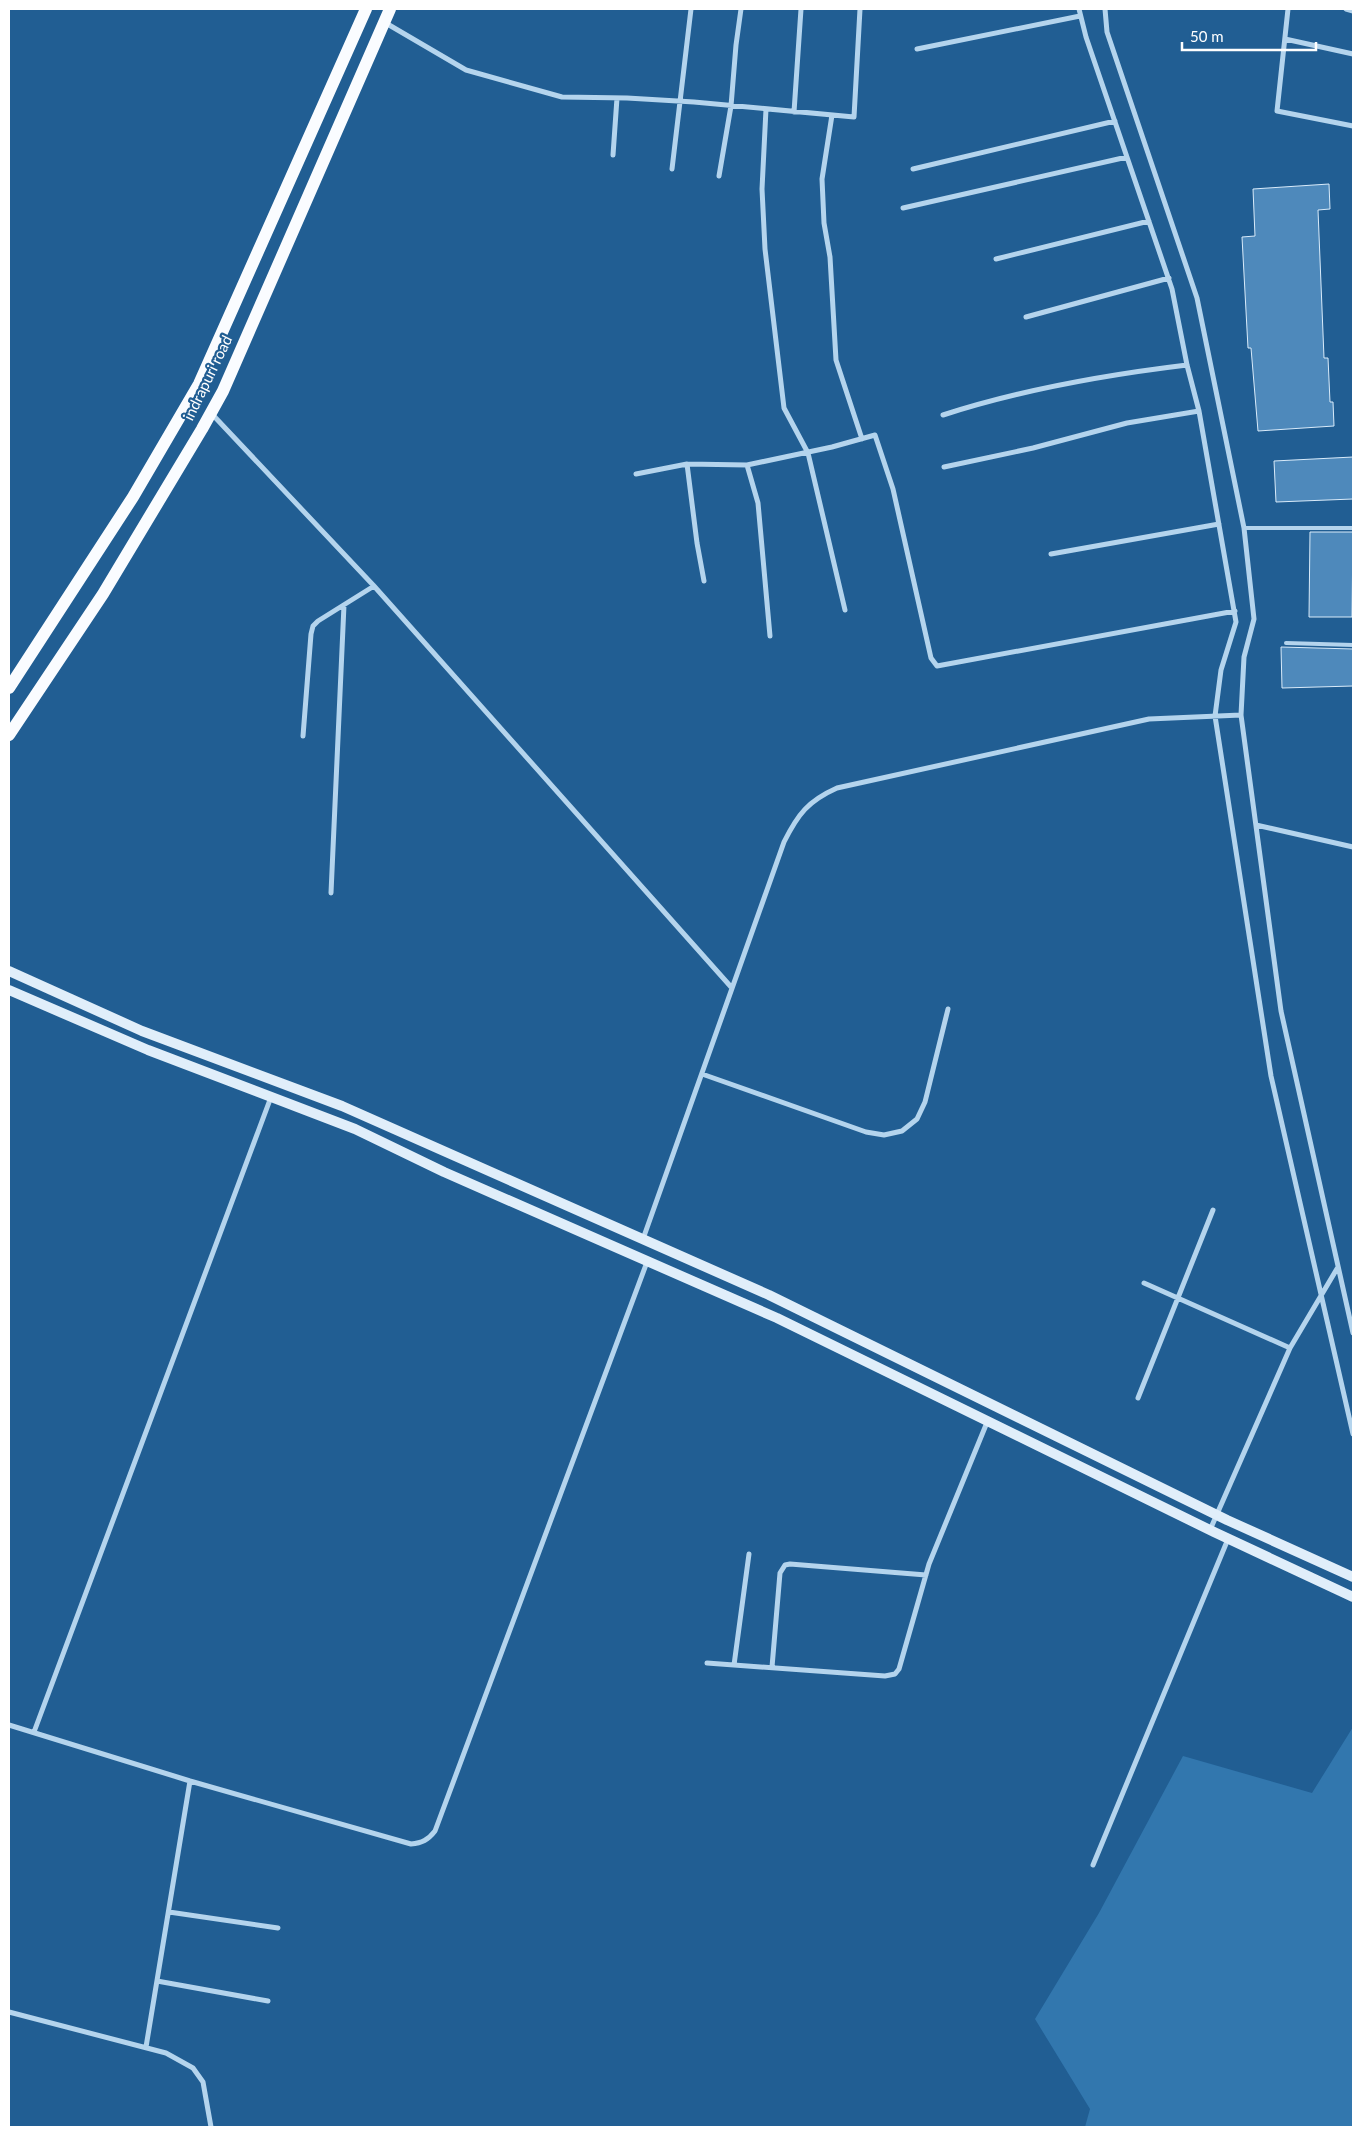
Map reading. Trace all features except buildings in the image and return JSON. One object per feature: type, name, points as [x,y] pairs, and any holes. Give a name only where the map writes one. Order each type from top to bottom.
[{"type":"main road","name":"indrapuri road","points":[[9,688],[133,497],[200,384],[366,9]]},
{"type":"main road","name":"indrapuri road","points":[[9,735],[103,594],[223,391],[390,9]]},
{"type":"street","points":[[672,169],[691,9]]},
{"type":"street","points":[[718,176],[731,106],[741,9]]},
{"type":"street","points":[[794,112],[801,9]]},
{"type":"street","points":[[384,22],[466,70],[562,97],[680,101],[854,117],[860,9]]},
{"type":"street","points":[[1079,9],[1169,278],[1187,365],[1199,411],[1236,622],[1221,670],[1215,716],[1266,1051],[1353,1434]]},
{"type":"street","points":[[1105,9],[1107,32],[1197,298],[1244,528],[1254,619],[1244,657],[1242,715],[1284,1033],[1353,1333]]},
{"type":"street","points":[[1288,9],[1278,111],[1353,126]]},
{"type":"street","points":[[1346,9],[1353,11]]},
{"type":"street","points":[[917,49],[1080,16]]},
{"type":"street","points":[[1285,38],[1353,54]]},
{"type":"street","points":[[613,155],[617,98]]},
{"type":"street","points":[[766,109],[762,189],[765,248],[784,408],[808,453],[845,610]]},
{"type":"street","points":[[832,115],[822,179],[824,223],[830,257],[836,360],[862,439]]},
{"type":"street","points":[[913,169],[1115,120]]},
{"type":"street","points":[[903,208],[1127,156]]},
{"type":"street","points":[[996,259],[1149,221]]},
{"type":"street","points":[[1026,317],[1169,278]]},
{"type":"street","points":[[943,415],[987,401],[1051,386],[1114,374],[1187,365]]},
{"type":"street","points":[[944,467],[1032,448],[1127,423],[1199,411]]},
{"type":"street","points":[[211,412],[374,586],[732,988]]},
{"type":"street","points":[[636,474],[687,464],[747,465],[808,453],[875,435],[892,489],[931,658],[937,666],[1235,612]]},
{"type":"street","points":[[687,464],[704,581]]},
{"type":"street","points":[[747,465],[758,503],[770,636]]},
{"type":"street","points":[[1051,554],[1219,524]]},
{"type":"street","points":[[303,736],[313,626],[374,586]]},
{"type":"street","points":[[331,893],[344,605]]},
{"type":"street","points":[[643,1239],[784,842],[804,809],[819,796],[837,788],[1149,719],[1242,715]]},
{"type":"street","points":[[1256,825],[1353,847]]},
{"type":"street","points":[[9,970],[142,1031],[342,1106],[769,1295],[1217,1515],[1353,1577]]},
{"type":"street","points":[[9,990],[148,1050],[355,1129],[444,1172],[777,1318],[1210,1530],[1353,1596]]},
{"type":"street","points":[[702,1074],[866,1132],[884,1135],[902,1131],[917,1119],[925,1102],[948,1009]]},
{"type":"street","points":[[34,1732],[271,1097]]},
{"type":"street","points":[[1138,1398],[1213,1210]]},
{"type":"street","points":[[9,1725],[190,1781],[410,1844],[428,1839],[435,1831],[647,1262]]},
{"type":"street","points":[[1210,1530],[1290,1348],[1339,1266]]},
{"type":"street","points":[[1144,1283],[1290,1348]]},
{"type":"street","points":[[863,1359],[871,1345]]},
{"type":"street","points":[[707,1663],[885,1676],[894,1674],[898,1669],[926,1575],[988,1420]]},
{"type":"street","points":[[1093,1865],[1228,1538]]},
{"type":"street","points":[[734,1665],[749,1554]]},
{"type":"street","points":[[772,1667],[780,1573],[785,1565],[926,1575]]},
{"type":"street","points":[[146,2047],[190,1781]]},
{"type":"street","points":[[169,1912],[278,1928]]},
{"type":"street","points":[[157,1981],[268,2001]]},
{"type":"street","points":[[9,2012],[166,2053],[193,2068],[203,2082],[211,2127]]},
{"type":"lane","points":[[1244,528],[1353,528]]},
{"type":"lane","points":[[1286,644],[1353,645]]},
{"type":"shaded area","points":[[1353,1727],[1353,2127],[1085,2127],[1090,2109],[1035,2019],[1099,1913],[1183,1756],[1312,1793]]}]
